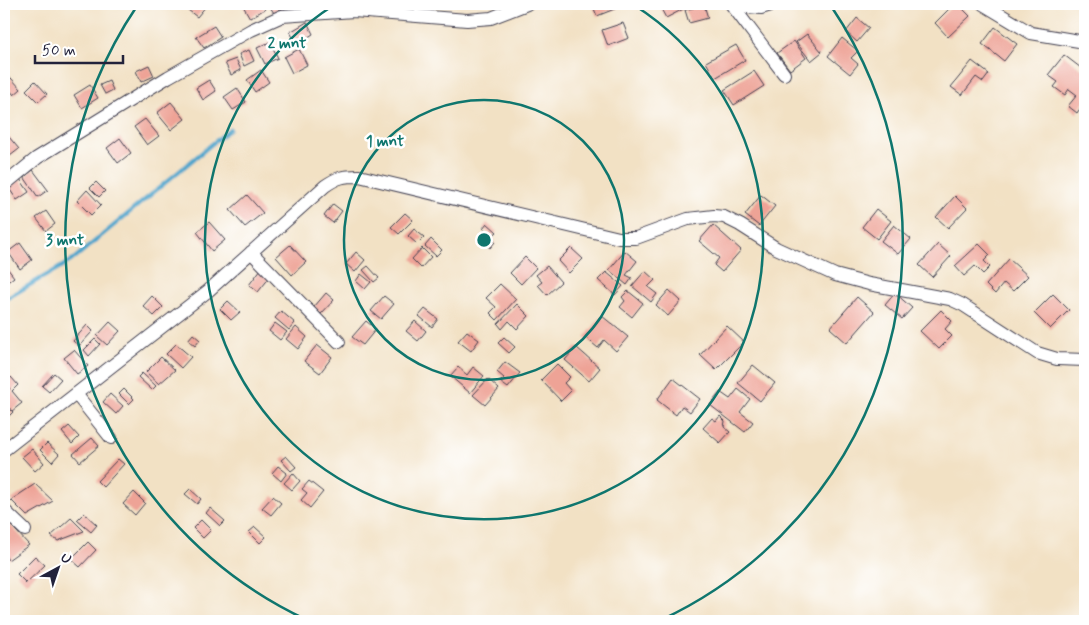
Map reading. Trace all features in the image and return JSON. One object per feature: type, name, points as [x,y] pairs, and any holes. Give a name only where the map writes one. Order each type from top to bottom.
[{"type":"street","points":[[4,185],[37,158],[168,76],[251,30],[282,16],[354,11],[467,20],[491,18],[527,4]]},
{"type":"street","points":[[732,5],[761,8],[774,4]]},
{"type":"street","points":[[983,4],[1031,33],[1085,42]]},
{"type":"street","points":[[732,5],[784,74]]},
{"type":"street","points":[[4,450],[208,291],[325,186],[337,178],[347,176],[359,176],[618,238],[636,238],[688,219],[714,216],[724,217],[776,248],[835,275],[869,284],[950,299],[963,304],[1037,353],[1057,359],[1085,360]]},
{"type":"street","points":[[251,252],[339,342]]},
{"type":"street","points":[[76,394],[111,438]]},
{"type":"street","points":[[4,510],[24,530]]},
{"type":"building","points":[[192,4],[207,5],[197,17],[188,10]]},
{"type":"building","points":[[242,4],[262,4],[265,9],[250,18]]},
{"type":"building","points":[[268,4],[283,4],[285,6],[274,13]]},
{"type":"building","points":[[592,4],[621,4],[622,6],[597,16]]},
{"type":"building","points":[[693,4],[666,18],[659,5]]},
{"type":"building","points":[[954,4],[958,4],[970,16],[948,37],[935,23]]},
{"type":"building","points":[[704,5],[708,18],[689,23],[685,10]]},
{"type":"building","points":[[857,18],[869,28],[857,42],[846,32]]},
{"type":"building","points":[[307,22],[313,34],[297,44],[290,32]]},
{"type":"building","points":[[623,23],[629,38],[608,46],[602,30]]},
{"type":"building","points":[[214,26],[221,37],[204,48],[196,37]]},
{"type":"building","points":[[995,27],[1017,44],[1004,61],[982,44]]},
{"type":"building","points":[[807,34],[822,52],[811,61],[796,42]]},
{"type":"building","points":[[842,38],[858,51],[851,58],[858,64],[850,74],[828,56]]},
{"type":"building","points":[[794,41],[806,58],[790,70],[777,53]]},
{"type":"building","points":[[270,42],[278,58],[265,64],[257,48]]},
{"type":"building","points":[[736,45],[745,60],[715,78],[706,62]]},
{"type":"building","points":[[299,49],[307,65],[292,73],[284,57]]},
{"type":"building","points":[[249,50],[254,61],[244,66],[239,54]]},
{"type":"building","points":[[1064,55],[1085,71],[1085,101],[1077,113],[1068,106],[1077,95],[1069,89],[1065,95],[1054,87],[1058,82],[1048,75]]},
{"type":"building","points":[[236,59],[241,70],[231,75],[225,63]]},
{"type":"building","points":[[972,61],[989,74],[983,82],[976,77],[962,95],[951,87]]},
{"type":"building","points":[[149,65],[154,76],[141,82],[136,71]]},
{"type":"building","points":[[261,70],[269,82],[255,92],[247,80]]},
{"type":"building","points":[[754,71],[764,86],[734,105],[724,90]]},
{"type":"building","points":[[11,78],[21,89],[14,95],[4,83]]},
{"type":"building","points":[[209,80],[216,91],[203,100],[196,88]]},
{"type":"building","points":[[35,81],[47,94],[38,102],[26,90]]},
{"type":"building","points":[[109,81],[113,90],[105,94],[100,85]]},
{"type":"building","points":[[90,85],[98,98],[82,108],[74,95]]},
{"type":"building","points":[[237,88],[246,102],[233,110],[224,97]]},
{"type":"building","points":[[171,102],[185,119],[171,130],[157,113]]},
{"type":"building","points":[[145,119],[159,136],[147,145],[134,127]]},
{"type":"building","points":[[9,137],[19,149],[10,156],[4,148],[4,141]]},
{"type":"building","points":[[120,138],[131,153],[118,163],[107,148]]},
{"type":"building","points":[[33,170],[48,190],[38,197],[24,177]]},
{"type":"building","points":[[20,179],[29,192],[17,200],[8,187]]},
{"type":"building","points":[[96,182],[105,191],[99,197],[90,188]]},
{"type":"building","points":[[87,190],[101,205],[91,215],[77,201]]},
{"type":"building","points":[[247,195],[263,213],[245,227],[230,210]]},
{"type":"building","points":[[761,195],[775,206],[759,226],[745,215]]},
{"type":"building","points":[[955,196],[967,208],[948,228],[936,217]]},
{"type":"building","points":[[333,204],[342,211],[333,223],[324,216]]},
{"type":"building","points":[[876,209],[891,221],[877,239],[862,227]]},
{"type":"building","points":[[46,211],[55,224],[46,231],[36,218]]},
{"type":"building","points":[[405,213],[413,220],[399,234],[391,227]]},
{"type":"building","points":[[209,222],[225,240],[212,251],[197,232]]},
{"type":"building","points":[[487,223],[497,232],[492,236],[483,228]]},
{"type":"building","points":[[713,225],[741,250],[722,272],[714,265],[719,258],[699,241]]},
{"type":"building","points":[[894,225],[911,239],[898,254],[881,241]]},
{"type":"building","points":[[414,229],[424,237],[417,244],[408,236]]},
{"type":"building","points":[[488,236],[495,242],[490,248],[483,242]]},
{"type":"building","points":[[431,239],[442,250],[436,256],[425,246]]},
{"type":"building","points":[[20,243],[32,260],[20,269],[8,252]]},
{"type":"building","points":[[938,244],[951,256],[932,277],[919,265]]},
{"type":"building","points":[[979,244],[990,255],[984,261],[990,267],[983,274],[975,266],[964,276],[955,266]]},
{"type":"building","points":[[290,245],[306,262],[292,275],[276,257]]},
{"type":"building","points":[[422,248],[431,257],[421,268],[412,259]]},
{"type":"building","points":[[571,248],[583,259],[569,273],[558,261]]},
{"type":"building","points":[[625,251],[637,261],[626,275],[632,278],[627,285],[609,270]]},
{"type":"building","points":[[356,252],[365,260],[355,272],[346,264]]},
{"type":"building","points":[[525,257],[536,268],[521,284],[510,273]]},
{"type":"building","points":[[1009,259],[1028,276],[1013,291],[1004,283],[995,294],[986,285]]},
{"type":"building","points":[[4,264],[14,277],[5,284],[4,282]]},
{"type":"building","points":[[368,266],[379,278],[374,282],[363,270]]},
{"type":"building","points":[[547,266],[561,282],[547,295],[538,285],[542,282],[536,275]]},
{"type":"building","points":[[261,269],[270,277],[258,292],[249,285]]},
{"type":"building","points":[[645,271],[655,280],[648,287],[657,294],[651,302],[632,286]]},
{"type":"building","points":[[606,272],[623,286],[615,295],[598,280]]},
{"type":"building","points":[[361,274],[371,282],[365,289],[356,281]]},
{"type":"building","points":[[500,284],[516,299],[497,320],[490,313],[496,307],[486,298]]},
{"type":"building","points":[[669,290],[681,301],[668,316],[656,305]]},
{"type":"building","points":[[628,291],[643,303],[632,317],[620,307],[625,301],[622,297]]},
{"type":"building","points":[[326,293],[334,300],[321,314],[314,307]]},
{"type":"building","points":[[895,293],[912,308],[902,319],[885,305]]},
{"type":"building","points":[[1053,294],[1069,310],[1050,329],[1034,313]]},
{"type":"building","points":[[152,296],[163,307],[154,316],[143,306]]},
{"type":"building","points":[[384,296],[394,304],[381,319],[371,311]]},
{"type":"building","points":[[857,297],[874,312],[847,343],[830,328]]},
{"type":"building","points":[[228,301],[240,312],[231,320],[220,309]]},
{"type":"building","points":[[517,304],[529,316],[517,329],[509,321],[502,329],[498,324]]},
{"type":"building","points":[[425,309],[438,319],[432,327],[419,316]]},
{"type":"building","points":[[941,310],[952,321],[945,329],[952,336],[939,349],[920,331]]},
{"type":"building","points":[[281,311],[295,323],[289,330],[275,318]]},
{"type":"building","points":[[602,316],[628,337],[616,351],[604,340],[598,348],[585,337]]},
{"type":"building","points":[[366,321],[376,329],[363,345],[352,337]]},
{"type":"building","points":[[415,321],[426,331],[418,341],[406,331]]},
{"type":"building","points":[[110,322],[120,331],[107,345],[97,336]]},
{"type":"building","points":[[275,323],[287,332],[280,340],[269,331]]},
{"type":"building","points":[[87,325],[93,331],[79,346],[73,341]]},
{"type":"building","points":[[727,326],[744,342],[716,370],[700,355]]},
{"type":"building","points":[[296,327],[307,337],[298,349],[286,339]]},
{"type":"building","points":[[467,331],[479,340],[471,351],[458,341]]},
{"type":"building","points":[[193,334],[200,340],[195,346],[188,340]]},
{"type":"building","points":[[504,337],[515,347],[509,353],[498,343]]},
{"type":"building","points":[[95,339],[100,344],[89,356],[84,350]]},
{"type":"building","points":[[176,344],[191,357],[181,368],[166,354]]},
{"type":"building","points":[[317,345],[332,357],[320,373],[304,361]]},
{"type":"building","points":[[576,347],[600,368],[589,381],[565,360]]},
{"type":"building","points":[[74,350],[88,366],[77,374],[64,358]]},
{"type":"building","points":[[161,357],[175,370],[159,384],[146,372]]},
{"type":"building","points":[[505,362],[520,373],[508,388],[500,382],[504,378],[497,372]]},
{"type":"building","points":[[557,364],[570,377],[564,383],[571,391],[561,401],[541,380]]},
{"type":"building","points":[[753,365],[775,383],[760,401],[738,383]]},
{"type":"building","points":[[458,367],[467,375],[473,367],[484,376],[470,393],[450,376]]},
{"type":"building","points":[[54,373],[61,379],[49,392],[42,386]]},
{"type":"building","points":[[142,373],[156,386],[152,390],[138,377]]},
{"type":"building","points":[[11,377],[18,385],[12,391],[22,403],[12,411],[4,401],[4,394],[10,389],[5,382]]},
{"type":"building","points":[[673,378],[700,399],[690,412],[682,406],[676,415],[657,400]]},
{"type":"building","points":[[488,379],[499,389],[485,405],[473,395]]},
{"type":"building","points":[[124,389],[134,399],[129,404],[119,394]]},
{"type":"building","points":[[738,389],[750,399],[740,412],[753,422],[745,432],[710,405],[720,392],[730,399]]},
{"type":"building","points":[[110,394],[123,406],[116,414],[103,402]]},
{"type":"building","points":[[4,403],[13,412],[4,421]]},
{"type":"building","points":[[720,416],[725,421],[724,427],[730,432],[720,443],[703,428],[712,418],[716,421]]},
{"type":"building","points":[[69,426],[79,437],[72,444],[62,432]]},
{"type":"building","points":[[92,438],[99,446],[80,462],[73,454]]},
{"type":"building","points":[[47,443],[59,454],[52,462],[40,450]]},
{"type":"building","points":[[32,449],[44,463],[35,471],[22,457]]},
{"type":"building","points":[[286,456],[296,467],[291,471],[281,460]]},
{"type":"building","points":[[118,459],[124,464],[103,487],[97,481]]},
{"type":"building","points":[[278,466],[287,473],[281,481],[272,473]]},
{"type":"building","points":[[293,473],[300,481],[292,490],[284,483]]},
{"type":"building","points":[[309,481],[323,492],[310,508],[301,500],[307,493],[302,489]]},
{"type":"building","points":[[35,484],[53,501],[27,516],[11,500]]},
{"type":"building","points":[[190,489],[201,499],[197,504],[185,494]]},
{"type":"building","points":[[134,492],[145,503],[135,515],[123,504]]},
{"type":"building","points":[[273,496],[281,503],[271,515],[262,508]]},
{"type":"building","points":[[210,508],[225,521],[220,526],[206,513]]},
{"type":"building","points":[[84,513],[97,525],[91,532],[77,520]]},
{"type":"building","points":[[4,518],[29,545],[8,560],[4,554]]},
{"type":"building","points":[[71,518],[84,531],[58,541],[51,536]]},
{"type":"building","points":[[201,520],[211,530],[203,538],[193,528]]},
{"type":"building","points":[[255,527],[266,537],[260,543],[249,532]]},
{"type":"building","points":[[88,542],[96,550],[80,567],[71,559]]},
{"type":"building","points":[[35,556],[45,565],[26,583],[17,574]]},
{"type":"waterway","points":[[4,300],[71,261],[230,129]]}]
